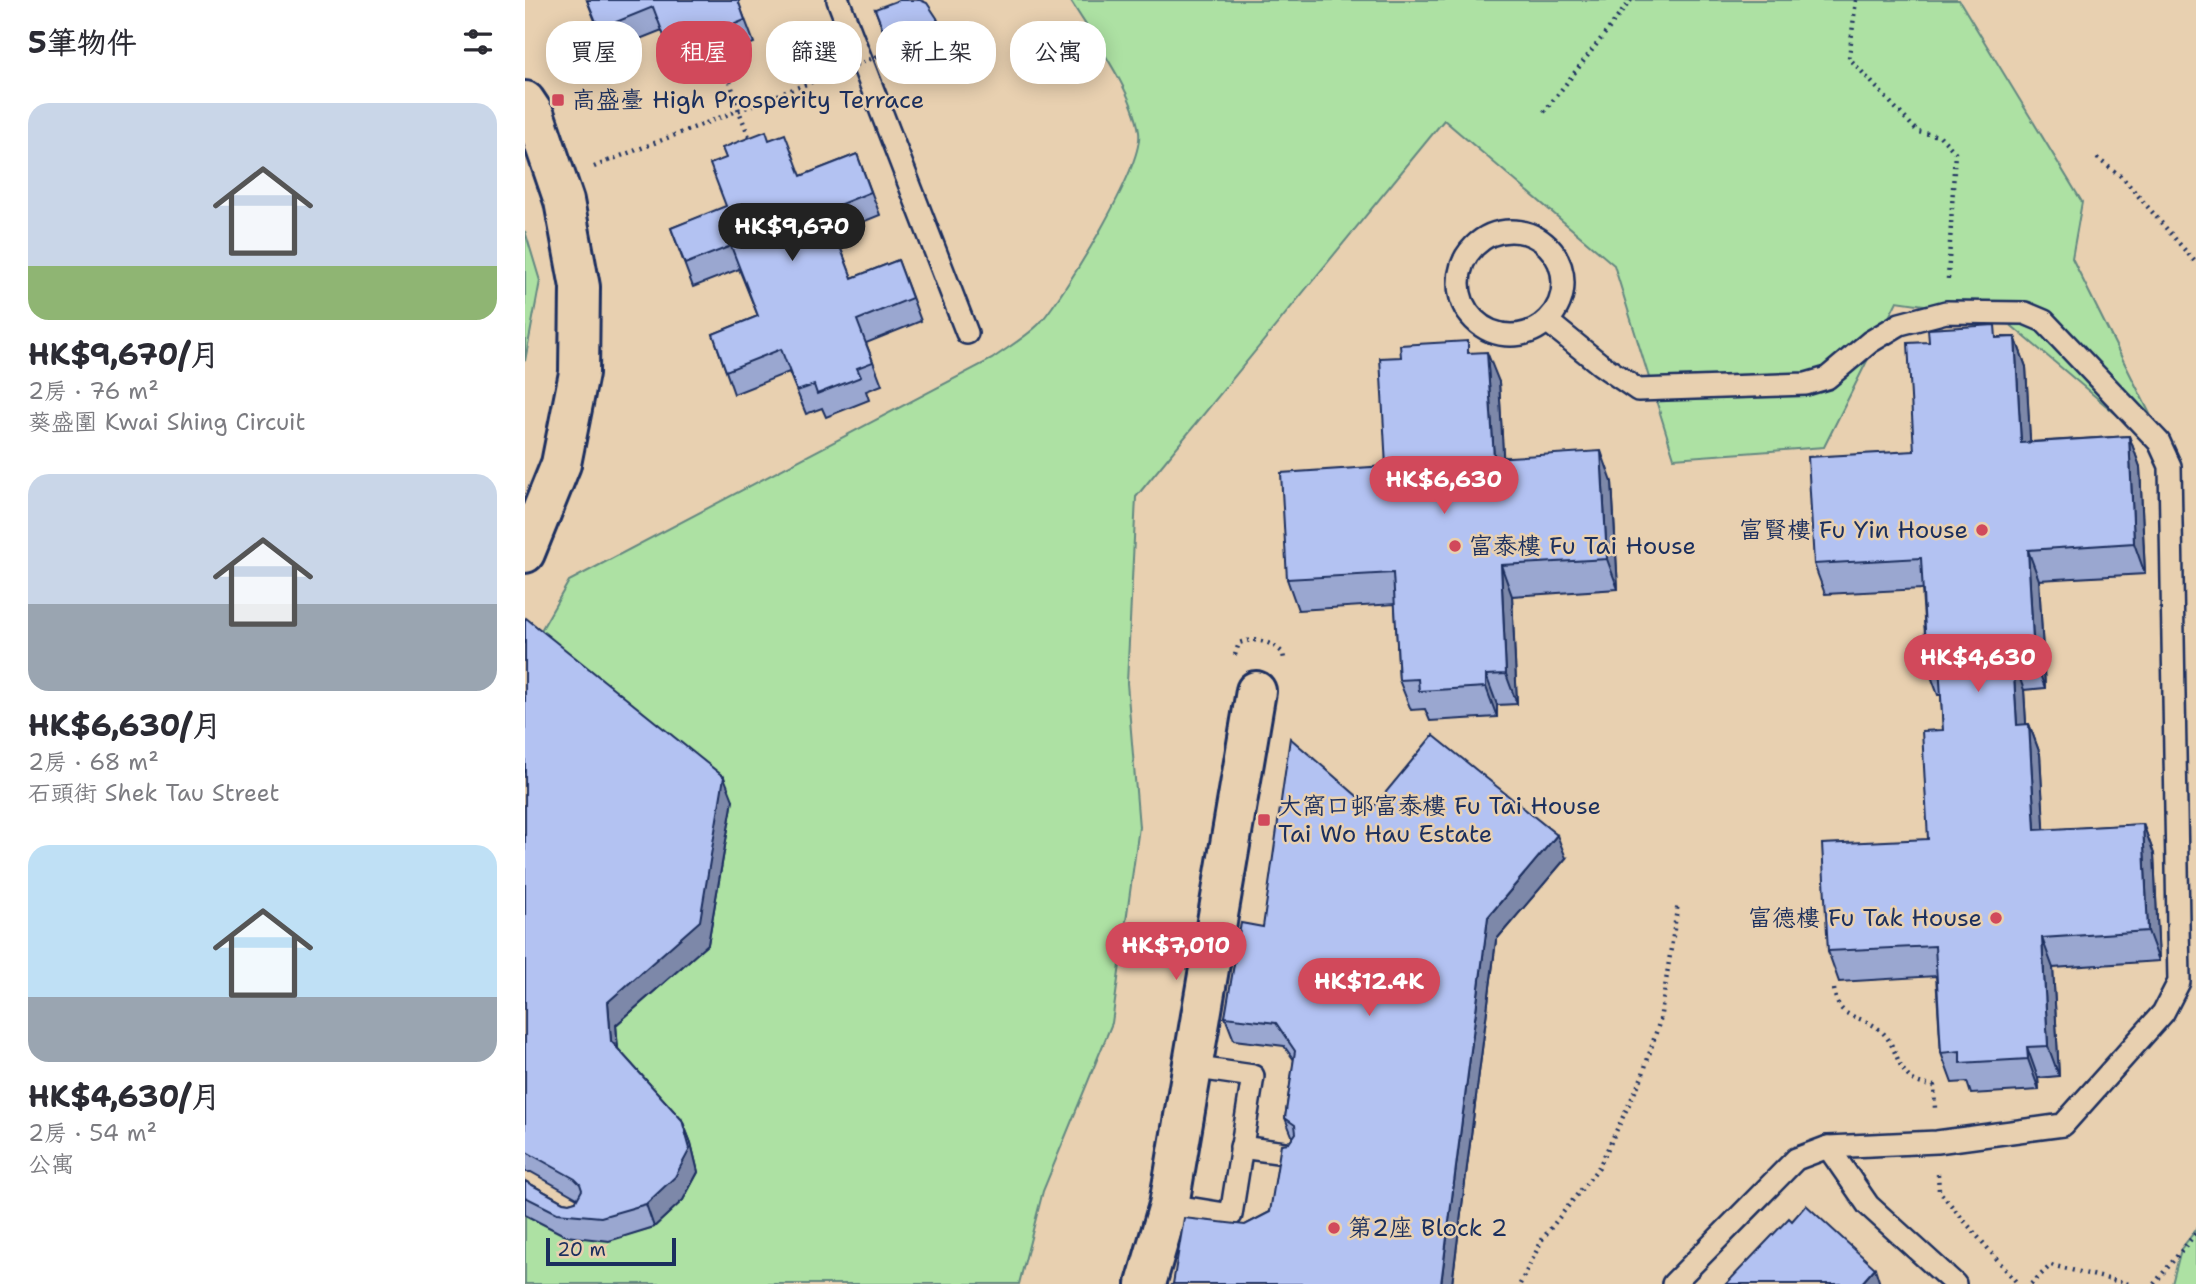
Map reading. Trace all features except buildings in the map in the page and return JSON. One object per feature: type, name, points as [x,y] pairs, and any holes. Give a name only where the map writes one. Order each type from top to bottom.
[{"type":"street","points":[[525,101],[535,116],[564,201],[580,287],[579,373],[561,464],[525,553]]},
{"type":"street","points":[[1146,1284],[1169,1205],[1257,691]]},
{"type":"lane","points":[[838,0],[967,332]]},
{"type":"lane","points":[[1515,230],[1532,234],[1546,243],[1558,257],[1564,273],[1558,307],[1547,321],[1535,330],[1520,335],[1489,331],[1476,322],[1466,310],[1460,295],[1462,264],[1470,250],[1498,231],[1515,230]]},
{"type":"lane","points":[[1547,321],[1600,364],[1638,390],[1806,384],[1827,378],[1870,342],[1900,324],[1946,312],[2025,313],[2044,321],[2159,442],[2170,466],[2179,982],[2163,1013],[2063,1125],[1937,1142],[1828,1147],[1796,1159],[1673,1284]]},
{"type":"lane","points":[[1169,1205],[1231,1215],[1253,1076],[1191,1067]]},
{"type":"lane","points":[[1241,1147],[1292,1154]]},
{"type":"lane","points":[[1828,1147],[1868,1205],[1955,1284]]},
{"type":"path","points":[[1544,112],[1631,0]]},
{"type":"path","points":[[1856,0],[1849,58],[1918,132],[1940,136],[1955,152],[1946,312]]},
{"type":"path","points":[[593,167],[876,56]]},
{"type":"path","points":[[731,84],[753,148]]},
{"type":"path","points":[[2097,158],[2122,177],[2196,263]]},
{"type":"path","points":[[1520,1284],[1543,1238],[1599,1167],[1642,1077],[1660,1020],[1678,903]]},
{"type":"path","points":[[2154,1284],[2196,1233]]},
{"type":"path","points":[[2031,1284],[2051,1265],[2129,1284]]},
{"type":"green space","points":[[1070,0],[1959,0],[2082,202],[2072,258],[2175,464],[2000,316],[1897,301],[1824,447],[1674,458],[1614,265],[1444,120],[1136,497],[1127,683],[1139,827],[1112,1023],[1043,1191],[1019,1284],[525,1284],[525,1215],[566,1236],[609,1240],[654,1227],[619,1064],[616,1025],[535,641],[569,581],[992,359],[1039,324],[1066,287],[1100,230],[1129,172],[1137,149],[1139,132],[1135,116],[1129,99],[1106,57],[1106,21],[1083,21]]},
{"type":"green space","points":[[525,231],[540,281],[525,361]]},
{"type":"green space","points":[[2196,1230],[2196,1284],[2172,1284],[2181,1249]]},
{"type":"place","name":"高盛臺 High Prosperity Terrace","points":[[558,100]]},
{"type":"place","name":"富賢樓 Fu Yin House","points":[[1982,530]]},
{"type":"place","name":"富泰樓 Fu Tai House","points":[[1455,546]]},
{"type":"place","name":"大窩口邨富泰樓 Fu Tai House Tai Wo Hau Estate","points":[[1264,820]]},
{"type":"place","name":"富德樓 Fu Tak House","points":[[1996,918]]},
{"type":"place","name":"第2座 Block 2","points":[[1334,1228]]}]
